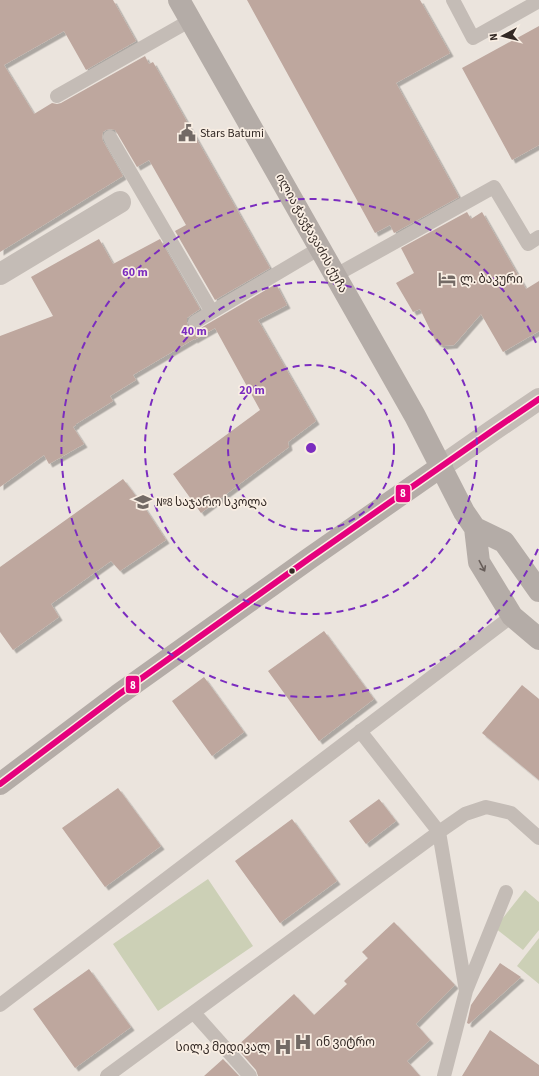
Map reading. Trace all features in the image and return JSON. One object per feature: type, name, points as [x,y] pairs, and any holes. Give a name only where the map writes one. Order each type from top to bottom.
[{"type":"main road","name":"ილია ჭავჭავაძის ქუჩა","points":[[179,0],[336,276],[442,466],[464,512],[475,528]]},
{"type":"main road","points":[[0,784],[123,692],[310,558],[442,466]]},
{"type":"main road","points":[[475,528],[504,542],[539,590]]},
{"type":"main road","points":[[475,528],[479,562],[512,616],[539,638]]},
{"type":"street","points":[[0,274],[120,202]]},
{"type":"street","points":[[442,466],[539,399]]},
{"type":"lane","points":[[453,0],[473,38],[539,1]]},
{"type":"lane","points":[[57,96],[191,20]]},
{"type":"lane","points":[[110,137],[212,312]]},
{"type":"lane","points":[[336,276],[494,187],[528,244],[539,237]]},
{"type":"lane","points":[[195,322],[320,248]]},
{"type":"lane","points":[[1,1004],[512,616]]},
{"type":"lane","points":[[360,732],[439,832],[466,991]]},
{"type":"lane","points":[[107,1076],[465,814],[486,807],[512,813],[539,838]]},
{"type":"lane","points":[[444,1076],[466,991],[506,892]]},
{"type":"lane","points":[[194,1013],[250,1076]]},
{"type":"green space","points":[[208,879],[253,946],[158,1011],[113,944]]},
{"type":"green space","points":[[525,890],[539,902],[539,930],[523,950],[495,928]]},
{"type":"green space","points":[[539,938],[539,984],[517,966]]},
{"type":"building","points":[[0,0],[113,0],[136,41],[86,70],[64,31],[4,65],[34,114],[52,103],[61,103],[145,56],[149,64],[153,62],[270,268],[215,300],[175,231],[186,225],[149,160],[137,167],[115,130],[110,129],[103,132],[103,141],[123,176],[0,252]]},
{"type":"building","points":[[247,0],[420,0],[450,53],[396,83],[459,197],[394,233],[390,225],[375,233]]},
{"type":"building","points":[[539,26],[539,145],[512,160],[462,68]]},
{"type":"building","name":"ლ. ბაკური","points":[[467,212],[471,219],[482,212],[526,289],[539,281],[539,331],[503,352],[481,314],[454,345],[443,346],[436,342],[420,309],[413,312],[396,283],[414,273],[401,248]]},
{"type":"building","points":[[99,239],[113,264],[160,239],[200,309],[187,318],[188,326],[191,330],[199,329],[276,284],[287,305],[258,320],[316,421],[288,442],[289,447],[201,513],[173,474],[260,410],[215,328],[133,375],[136,380],[110,396],[113,401],[76,424],[73,427],[84,444],[49,464],[44,455],[0,487],[0,336],[53,316],[31,277]]},
{"type":"building","points":[[123,479],[139,499],[166,540],[120,571],[111,561],[51,604],[59,617],[13,650],[0,632],[0,567]]},
{"type":"building","points":[[324,631],[374,699],[319,741],[268,671]]},
{"type":"building","points":[[204,677],[244,732],[212,756],[172,701]]},
{"type":"building","points":[[522,685],[539,699],[539,780],[482,733]]},
{"type":"building","points":[[118,788],[161,846],[105,887],[62,828]]},
{"type":"building","points":[[379,799],[396,821],[366,844],[349,821]]},
{"type":"building","points":[[292,819],[337,881],[280,923],[235,861]]},
{"type":"building","points":[[394,922],[455,985],[416,1024],[430,1040],[407,1061],[420,1076],[258,1076],[256,1070],[236,1047],[294,994],[314,1015],[347,984],[344,981],[368,958],[362,952]]},
{"type":"building","points":[[500,963],[521,977],[469,1024],[467,1023],[471,1005]]},
{"type":"building","points":[[89,969],[131,1027],[75,1068],[33,1009]]},
{"type":"building","points":[[490,1030],[539,1065],[539,1076],[462,1076]]},
{"type":"building","points":[[223,1059],[239,1076],[204,1076]]},
{"type":"transit line","name":"8","points":[[0,784],[118,695],[310,558],[539,399]]},
{"type":"place","name":"Stars Batumi","points":[[187,133]]},
{"type":"place","name":"ლ. ბაკური","points":[[447,279]]},
{"type":"place","name":"№8 საჯარო სკოლა","points":[[143,502]]},
{"type":"place","name":"ინ ვიტრო","points":[[303,1042]]},
{"type":"place","name":"სილკ მედიკალ","points":[[283,1047]]}]
